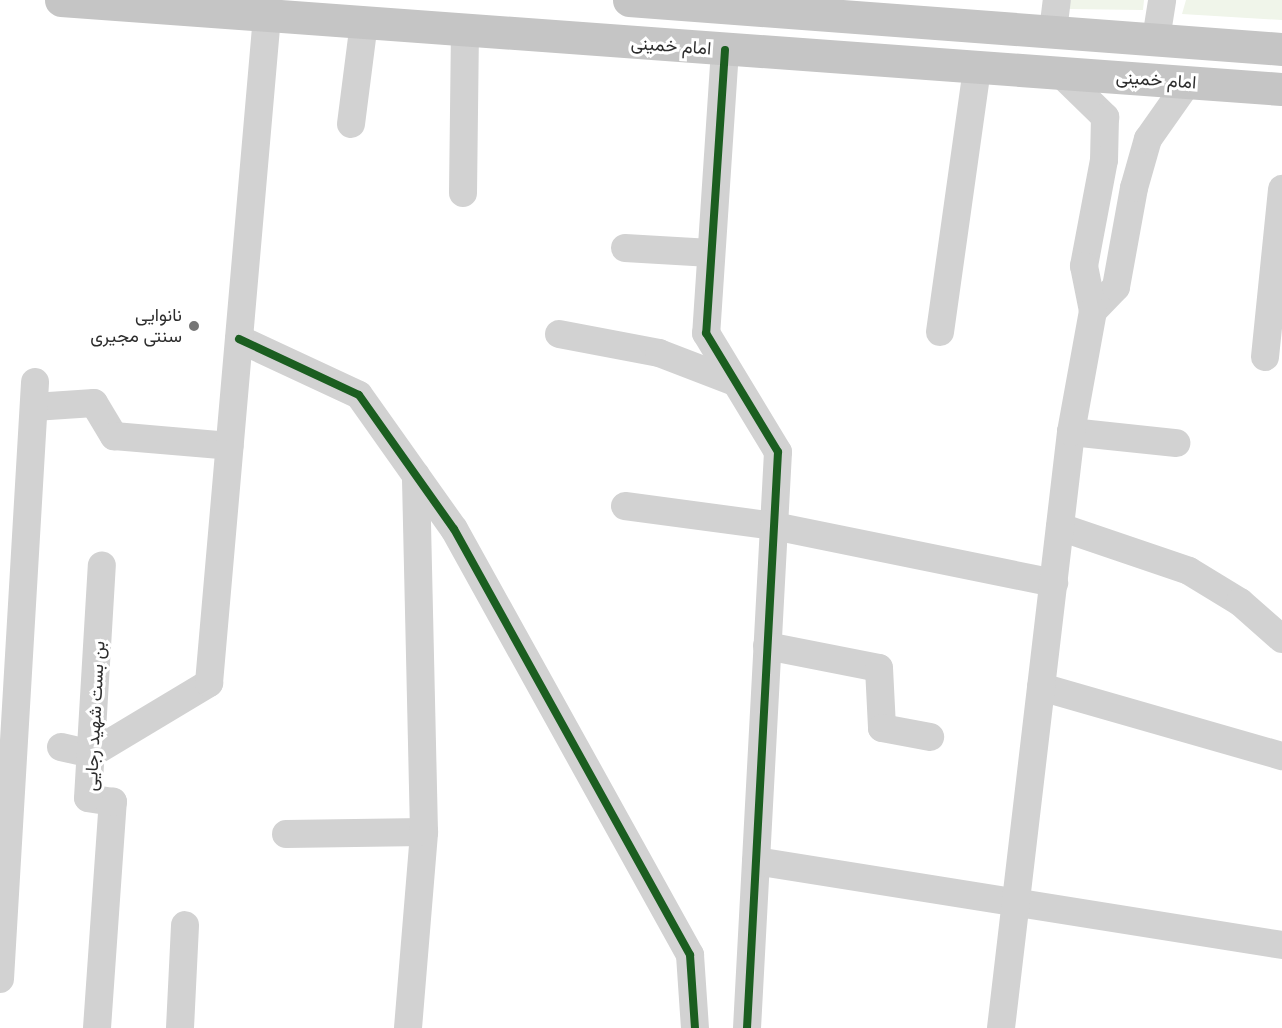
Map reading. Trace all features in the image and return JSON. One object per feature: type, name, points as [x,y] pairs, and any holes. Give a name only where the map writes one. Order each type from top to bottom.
[{"type":"main road","name":"امام خمینی","points":[[61,0],[267,16],[366,11],[465,31],[1282,89]]},
{"type":"main road","points":[[629,0],[1055,16],[1156,39],[1282,49]]},
{"type":"street","points":[[1156,39],[1162,0]]},
{"type":"street","points":[[351,124],[366,11]]},
{"type":"street","points":[[61,747],[91,754],[209,683],[267,16]]},
{"type":"street","points":[[464,193],[465,31]]},
{"type":"street","points":[[724,50],[706,333],[732,381],[778,452],[747,1028]]},
{"type":"street","points":[[940,332],[977,68]]},
{"type":"street","points":[[1001,1028],[1071,432],[1093,311],[1084,266],[1104,160],[1105,117],[1062,74]]},
{"type":"street","points":[[1093,311],[1116,287],[1134,188],[1149,139],[1188,82]]},
{"type":"street","points":[[1265,357],[1282,189]]},
{"type":"street","points":[[625,248],[711,253]]},
{"type":"street","points":[[559,334],[659,353],[732,381]]},
{"type":"street","points":[[239,339],[359,395],[460,539],[690,955],[695,1028]]},
{"type":"street","points":[[0,979],[34,394],[94,404],[114,436],[230,446]]},
{"type":"street","points":[[1071,432],[1176,442]]},
{"type":"street","points":[[408,1028],[424,832],[416,475]]},
{"type":"street","points":[[625,506],[774,526],[1054,583]]},
{"type":"street","points":[[1060,527],[1189,571],[1240,602],[1282,639]]},
{"type":"street","name":"بن بست شهید رجایی","points":[[97,1028],[113,802],[88,798],[102,565]]},
{"type":"street","points":[[767,646],[879,668],[882,728],[930,737]]},
{"type":"street","points":[[1041,687],[1282,756]]},
{"type":"street","points":[[286,834],[424,832]]},
{"type":"street","points":[[756,861],[1282,945]]},
{"type":"street","points":[[180,1028],[185,925]]},
{"type":"shaded area","points":[[1069,0],[1144,0],[1143,10],[1068,9]]},
{"type":"shaded area","points":[[1186,0],[1282,0],[1282,20],[1182,14]]},
{"type":"cycle path","points":[[725,50],[706,333],[778,452],[747,1028]]},
{"type":"cycle path","points":[[239,339],[359,395],[454,529],[690,955],[695,1028]]},
{"type":"place","name":"نانوایی سنتی مجیری","points":[[194,326]]}]
